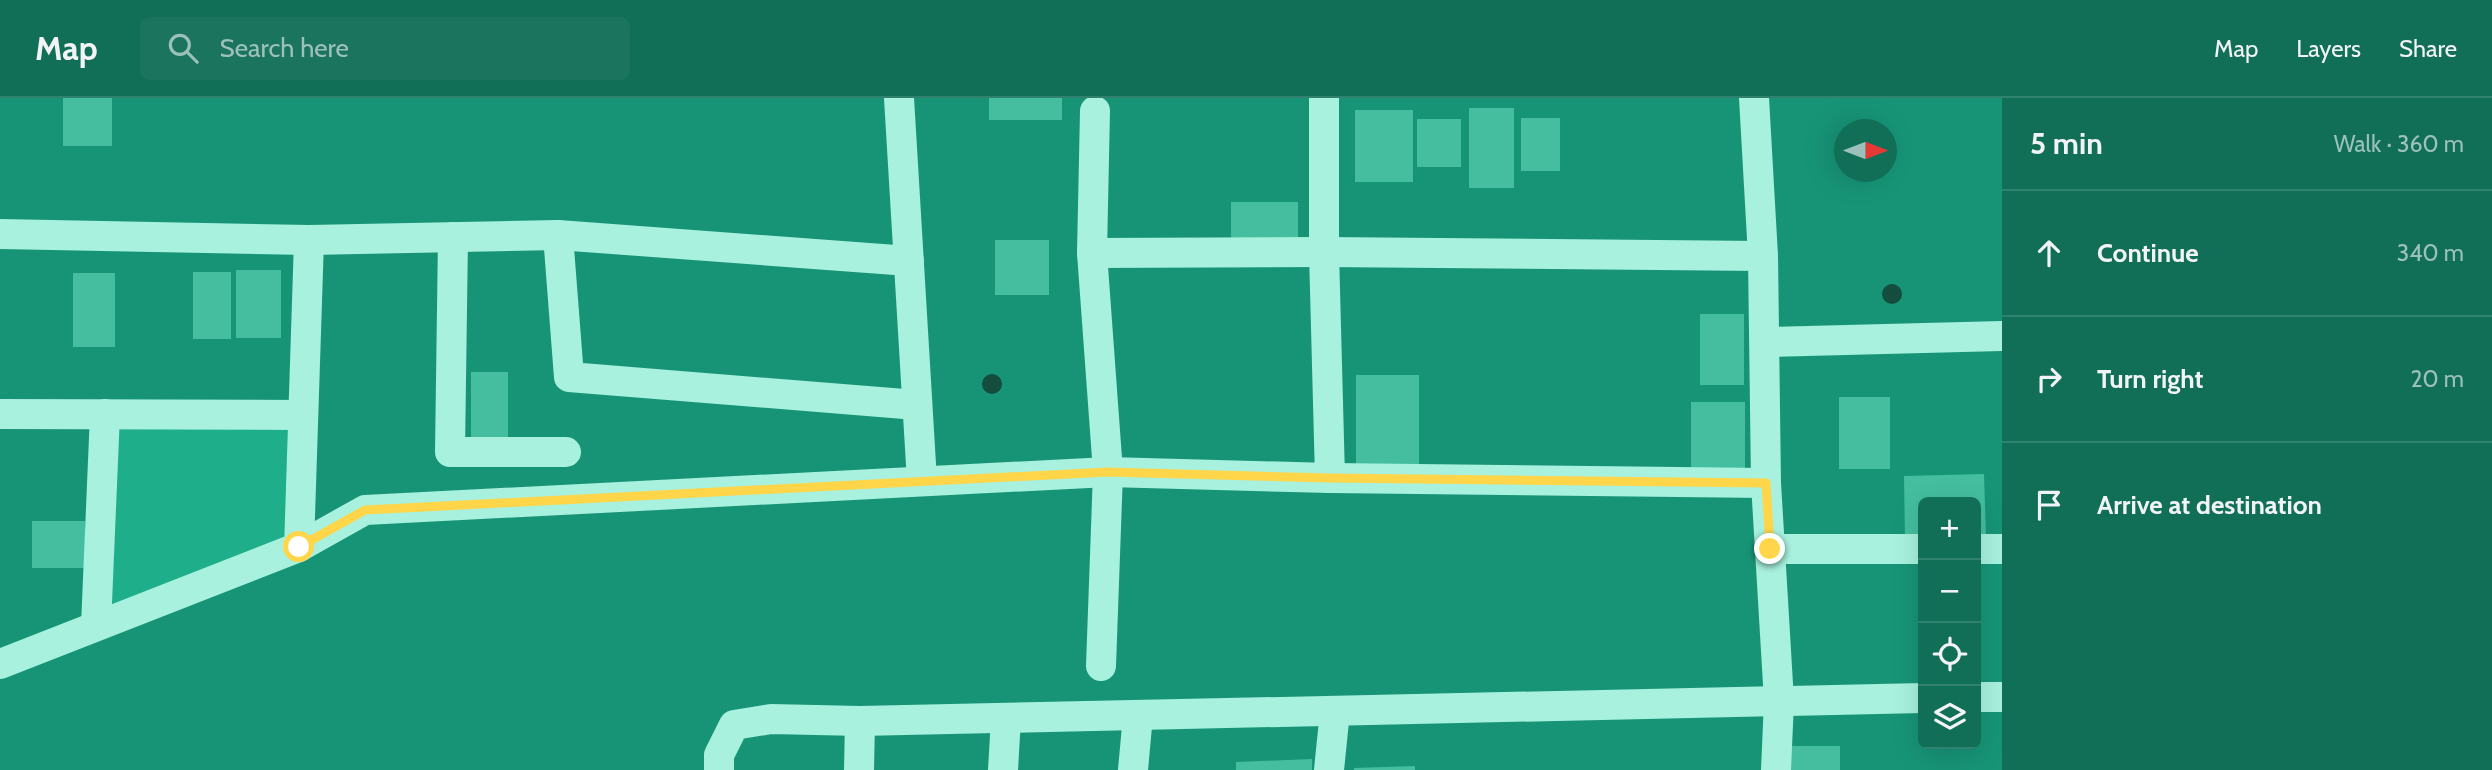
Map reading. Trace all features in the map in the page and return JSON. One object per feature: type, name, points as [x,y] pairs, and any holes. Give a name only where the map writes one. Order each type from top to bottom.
[{"type":"street","points":[[899,98],[922,481]]},
{"type":"street","points":[[1324,98],[1324,252],[1330,478]]},
{"type":"street","points":[[1754,98],[1763,256],[1766,483],[1779,701],[1776,770]]},
{"type":"street","points":[[1095,111],[1092,253],[1108,472],[1101,666]]},
{"type":"street","points":[[0,234],[309,240],[558,235],[909,261]]},
{"type":"street","points":[[558,235],[569,377],[917,405]]},
{"type":"street","points":[[453,237],[450,452],[566,452]]},
{"type":"street","points":[[299,547],[309,240]]},
{"type":"street","points":[[1092,253],[1763,256]]},
{"type":"street","points":[[1765,342],[2002,336]]},
{"type":"street","points":[[0,414],[303,415]]},
{"type":"street","points":[[96,626],[105,414]]},
{"type":"street","points":[[0,664],[299,547],[365,510],[1108,472],[1330,478],[1766,483]]},
{"type":"street","points":[[1770,549],[1918,549]]},
{"type":"street","points":[[1981,549],[2002,549]]},
{"type":"street","points":[[1981,697],[2002,697]]},
{"type":"street","points":[[719,770],[719,755],[734,725],[771,719],[860,721],[1918,698]]},
{"type":"street","points":[[1329,770],[1335,711]]},
{"type":"street","points":[[1133,770],[1138,715]]},
{"type":"street","points":[[1003,770],[1006,718]]},
{"type":"street","points":[[859,770],[860,721]]},
{"type":"green space","points":[[288,424],[284,544],[108,615],[114,425]]},
{"type":"building","points":[[63,98],[112,98],[112,146],[63,146]]},
{"type":"building","points":[[989,98],[1062,98],[1062,120],[989,120]]},
{"type":"building","points":[[1469,108],[1514,108],[1514,188],[1469,188]]},
{"type":"building","points":[[1355,110],[1413,110],[1413,182],[1355,182]]},
{"type":"building","points":[[1521,118],[1560,118],[1560,171],[1521,171]]},
{"type":"building","points":[[1417,119],[1461,119],[1461,167],[1417,167]]},
{"type":"building","points":[[1231,202],[1298,202],[1298,247],[1231,247]]},
{"type":"building","points":[[995,240],[1049,240],[1049,295],[995,295]]},
{"type":"building","points":[[236,270],[281,270],[281,338],[236,338]]},
{"type":"building","points":[[193,272],[231,272],[231,339],[193,339]]},
{"type":"building","points":[[73,273],[115,273],[115,347],[73,347]]},
{"type":"building","points":[[1700,314],[1744,314],[1744,385],[1700,385]]},
{"type":"building","points":[[471,372],[508,372],[508,443],[471,443]]},
{"type":"building","points":[[1356,375],[1419,375],[1419,465],[1356,465]]},
{"type":"building","points":[[1839,397],[1890,397],[1890,469],[1839,469]]},
{"type":"building","points":[[1691,402],[1745,402],[1745,473],[1691,473]]},
{"type":"building","points":[[1984,474],[1986,537],[1981,537],[1981,497],[1918,497],[1918,538],[1905,539],[1904,476]]},
{"type":"building","points":[[32,521],[85,521],[85,568],[32,568]]},
{"type":"building","points":[[1789,746],[1840,746],[1840,770],[1789,770]]},
{"type":"building","points":[[1312,759],[1312,770],[1236,770],[1236,762]]},
{"type":"building","points":[[1415,766],[1415,770],[1354,770],[1354,768]]},
{"type":"route","points":[[299,547],[365,510],[1108,472],[1330,478],[1766,483],[1770,549]]}]
